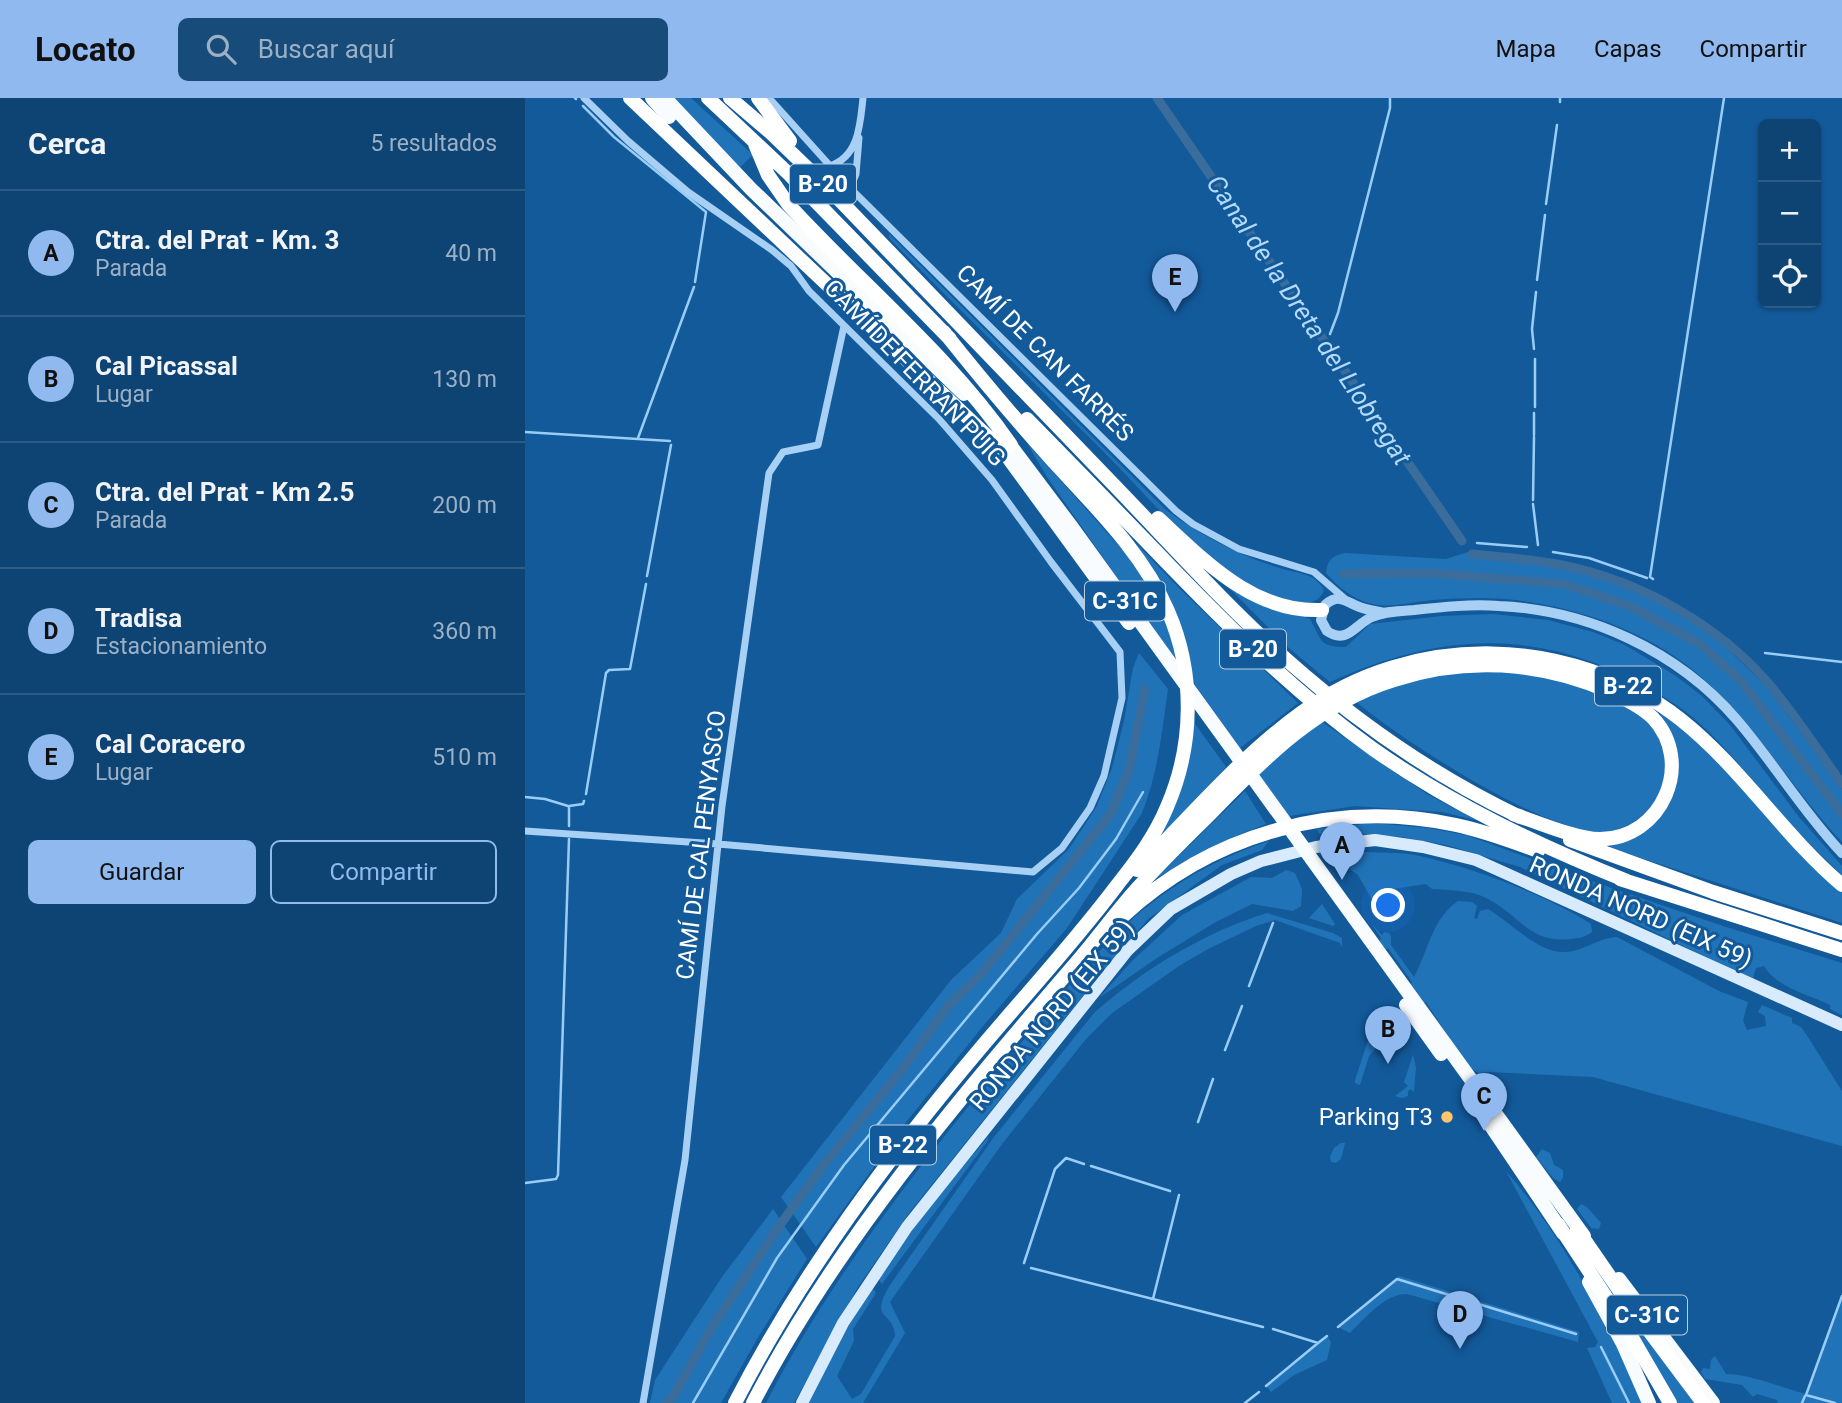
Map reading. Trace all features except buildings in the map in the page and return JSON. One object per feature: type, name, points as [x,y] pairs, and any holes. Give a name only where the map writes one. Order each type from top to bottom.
[{"type":"highway","points":[[630,98],[1007,448]]},
{"type":"highway","name":"C-31C","points":[[652,98],[730,182],[1007,448],[1333,888],[1626,1300],[1703,1403]]},
{"type":"highway","name":"C-31C","points":[[665,98],[751,189],[982,412],[1484,1115],[1627,1329],[1670,1403]]},
{"type":"highway","name":"B-20","points":[[708,98],[790,175],[1215,612],[1304,696],[1373,748],[1447,796],[1547,847],[1627,881],[1842,950]]},
{"type":"highway","name":"B-20","points":[[730,98],[828,188],[1244,619],[1314,683],[1409,754],[1513,814],[1622,860],[1842,933]]},
{"type":"highway","points":[[738,98],[773,185],[788,204],[958,377],[987,411],[1007,448]]},
{"type":"highway","points":[[758,98],[828,188]]},
{"type":"highway","points":[[944,332],[1008,411],[1136,556],[1160,593],[1178,637],[1188,694],[1185,748],[1178,778],[1161,821],[1136,861],[1100,908]]},
{"type":"highway","points":[[1072,441],[1224,578],[1281,606],[1304,611],[1326,606]]},
{"type":"highway","name":"B-22","points":[[735,1403],[797,1293],[878,1179],[962,1070],[1100,908],[1261,755],[1306,716],[1401,664],[1464,653],[1505,653],[1547,659],[1608,677],[1665,708],[1698,734],[1797,843],[1842,886]]},
{"type":"highway","name":"B-22","points":[[1351,690],[1441,668],[1489,665],[1529,668],[1574,678],[1615,693],[1648,714],[1665,736],[1672,758],[1669,788],[1656,813],[1634,831],[1612,838],[1592,838],[1513,814]]},
{"type":"highway","name":"B-22","points":[[753,1403],[849,1247],[982,1073],[1226,788]]},
{"type":"highway","points":[[1086,950],[1167,880],[1211,855],[1254,837],[1321,820],[1394,817],[1458,825],[1627,881]]},
{"type":"highway","points":[[1558,1224],[1623,1344],[1649,1403]]},
{"type":"highway","name":"C-31C","points":[[1577,1229],[1620,1280],[1713,1403]]},
{"type":"main road","name":"RONDA NORD (EIX 59)","points":[[802,1403],[843,1323],[907,1227],[1127,951],[1171,909],[1231,874],[1274,858],[1316,847],[1375,840],[1423,847],[1476,860],[1842,1025]]},
{"type":"street","name":"CAMÍ DE FERRAN PUIG","points":[[525,831],[718,844],[1033,872],[1062,848],[1090,808],[1104,776],[1122,698],[1120,652],[992,480],[939,419],[809,291],[784,259],[688,192],[628,141],[584,98]]},
{"type":"street","name":"CAMÍ DE CAN FARRÉS","points":[[769,98],[850,188],[1176,511],[1193,524],[1231,545],[1308,570],[1350,602]]},
{"type":"street","points":[[850,188],[856,174],[863,98]]},
{"type":"street","points":[[830,166],[843,158],[859,135]]},
{"type":"street","name":"CAMÍ DE CAL PENYASCO","points":[[643,1403],[685,1160],[718,844],[768,473],[783,452],[818,445],[844,326]]},
{"type":"street","points":[[1329,585],[1332,591],[1322,623],[1332,635],[1345,636],[1357,625],[1385,612],[1470,605],[1517,607],[1579,619],[1631,639],[1681,669],[1716,697],[1742,726],[1811,818],[1842,853]]},
{"type":"street","points":[[1326,606],[1350,602],[1385,612]]},
{"type":"street","points":[[1350,602],[1359,616],[1357,625]]},
{"type":"shaded area","points":[[673,98],[691,98],[753,155],[739,168]]},
{"type":"shaded area","points":[[889,234],[1166,510],[1207,537],[1236,551],[1267,564],[1312,577],[1324,590],[1317,599],[1307,603],[1278,598],[1235,577],[1209,558],[889,238]]},
{"type":"shaded area","points":[[1027,443],[1127,555],[1149,586],[1171,636],[1178,665],[1047,477]]},
{"type":"shaded area","points":[[1094,499],[1179,588],[1298,703],[1240,748],[1195,685],[1178,620]]},
{"type":"shaded area","points":[[1468,552],[1473,557],[1536,563],[1575,570],[1611,581],[1643,594],[1713,635],[1768,688],[1842,789],[1842,842],[1755,735],[1710,685],[1683,663],[1636,634],[1600,619],[1525,601],[1469,598],[1375,605],[1351,595],[1326,573],[1331,559],[1345,553],[1446,559]]},
{"type":"shaded area","points":[[1226,585],[1261,604],[1310,619],[1319,637],[1330,646],[1346,647],[1370,624],[1442,616],[1493,614],[1548,620],[1593,632],[1625,645],[1676,676],[1702,696],[1730,725],[1799,817],[1842,866],[1842,875],[1795,829],[1725,748],[1696,720],[1661,695],[1624,675],[1586,660],[1549,650],[1512,644],[1476,644],[1440,647],[1404,655],[1330,682],[1290,649]]},
{"type":"shaded area","points":[[1139,653],[1168,689],[1156,767],[1142,813],[1067,928],[983,1026],[907,1121],[816,1247],[781,1197],[951,980],[1001,933],[1017,899],[1069,849],[1097,806],[1112,768],[1133,668]]},
{"type":"shaded area","points":[[1463,672],[1510,672],[1549,678],[1587,688],[1637,712],[1656,730],[1664,748],[1666,768],[1662,787],[1654,803],[1643,815],[1615,831],[1582,830],[1550,819],[1477,783],[1405,738],[1355,701],[1408,680]]},
{"type":"shaded area","points":[[1662,713],[1710,754],[1818,871],[1842,892],[1842,923],[1610,848],[1611,844],[1641,833],[1671,796],[1660,716]]},
{"type":"shaded area","points":[[1193,721],[1226,767],[1156,841]]},
{"type":"shaded area","points":[[1322,722],[1427,794],[1476,820],[1442,812],[1355,806],[1289,816],[1258,775],[1279,754]]},
{"type":"shaded area","points":[[1245,791],[1266,824],[1208,849],[1153,881]]},
{"type":"shaded area","points":[[1372,823],[1428,828],[1466,835],[1723,926],[1842,963],[1842,1015],[1830,1009],[1830,1005],[1777,980],[1764,966],[1756,968],[1753,978],[1739,973],[1520,867],[1446,845],[1402,837],[1319,834],[1317,829]]},
{"type":"shaded area","points":[[1269,841],[1262,850],[1222,865],[1148,919],[909,1213],[858,1287],[794,1403],[766,1403],[822,1306],[886,1213],[955,1123],[1086,966],[1135,916],[1180,883],[1238,852]]},
{"type":"shaded area","points":[[1366,852],[1413,855],[1485,875],[1531,892],[1573,913],[1591,924],[1592,932],[1572,939],[1545,937],[1480,895],[1432,889],[1426,884],[1386,890],[1381,898],[1372,900],[1358,875],[1336,860],[1336,856]]},
{"type":"shaded area","points":[[1286,870],[1295,873],[1302,889],[1301,906],[1293,911],[1252,904],[1214,923],[1157,958],[1099,998],[1132,961],[1182,915],[1251,877],[1272,878]]},
{"type":"shaded area","points":[[1458,901],[1472,902],[1477,906],[1474,918],[1477,919],[1480,911],[1488,909],[1535,942],[1554,951],[1571,951],[1617,937],[1719,991],[1748,1002],[1743,1020],[1747,1030],[1766,1026],[1765,1016],[1758,1012],[1762,1005],[1792,1018],[1792,1023],[1801,1027],[1842,1091],[1842,1146],[1593,1077],[1479,1073],[1469,1068],[1426,1002],[1423,1004],[1410,985],[1412,982],[1388,948],[1379,942],[1381,938],[1371,923],[1382,935],[1384,932],[1389,933],[1391,945],[1414,977],[1436,926],[1449,908]]},
{"type":"shaded area","points":[[1322,904],[1335,924],[1333,926],[1309,918]]},
{"type":"shaded area","points":[[1267,913],[1333,933],[1342,938],[1342,947],[1340,943],[1275,920],[1208,949],[1112,1013],[1086,1039],[1002,1144],[890,1302],[905,1333],[863,1403],[808,1403],[845,1329],[873,1289],[876,1293],[853,1329],[854,1341],[837,1376],[852,1399],[861,1394],[895,1336],[894,1328],[884,1315],[881,1305],[890,1285],[994,1137],[1094,1013],[1153,967],[1175,954],[1221,931]]},
{"type":"shaded area","points":[[1371,1031],[1375,1049],[1369,1056],[1360,1085],[1355,1083],[1355,1080]]},
{"type":"shaded area","points":[[1413,1055],[1416,1067],[1414,1092],[1411,1089],[1408,1096],[1395,1096],[1408,1086],[1404,1082]]},
{"type":"shaded area","points":[[989,1136],[882,1284],[879,1280],[881,1272],[935,1199]]},
{"type":"shaded area","points":[[1345,1143],[1341,1159],[1336,1163],[1331,1162],[1334,1148]]},
{"type":"shaded area","points":[[1542,1149],[1550,1153],[1554,1165],[1563,1170],[1560,1182],[1553,1178],[1536,1157]]},
{"type":"shaded area","points":[[1506,1171],[1528,1197],[1566,1253],[1644,1403],[1612,1403],[1587,1348],[1595,1347],[1598,1342]]},
{"type":"shaded area","points":[[1581,1204],[1601,1223],[1599,1229],[1591,1228],[1577,1209]]},
{"type":"shaded area","points":[[773,1209],[807,1259],[721,1403],[650,1403],[655,1380],[722,1277]]},
{"type":"shaded area","points":[[1571,1234],[1694,1403],[1676,1403]]},
{"type":"shaded area","points":[[1399,1276],[1579,1332],[1578,1342],[1407,1294],[1383,1302],[1350,1333],[1338,1327]]},
{"type":"shaded area","points":[[1842,1296],[1842,1403],[1778,1403],[1777,1400],[1757,1394],[1753,1397],[1742,1385],[1705,1379],[1701,1372],[1703,1368],[1710,1369],[1711,1360],[1715,1356],[1726,1374],[1756,1379],[1806,1394]]},
{"type":"shaded area","points":[[1327,1336],[1331,1342],[1327,1360],[1294,1375],[1271,1392],[1266,1386]]},
{"type":"waterway","name":"Canal de la Dreta del Llobregat","points":[[1157,98],[1462,541]]},
{"type":"waterway","points":[[1330,334],[1338,313],[1390,108],[1390,98]]},
{"type":"waterway","points":[[1653,579],[1650,577],[1724,98]]},
{"type":"waterway","points":[[583,106],[614,137],[706,212],[695,282]]},
{"type":"waterway","points":[[1546,204],[1557,125]]},
{"type":"waterway","points":[[1537,280],[1545,215]]},
{"type":"waterway","points":[[638,438],[694,287]]},
{"type":"waterway","points":[[1534,349],[1532,329],[1536,292]]},
{"type":"waterway","points":[[1535,359],[1535,407]]},
{"type":"waterway","points":[[1534,413],[1534,435]]},
{"type":"waterway","points":[[525,432],[670,441]]},
{"type":"waterway","points":[[1533,500],[1534,437]]},
{"type":"waterway","points":[[647,576],[671,445]]},
{"type":"waterway","points":[[1533,504],[1538,545]]},
{"type":"waterway","points":[[1477,543],[1527,547]]},
{"type":"waterway","points":[[1553,552],[1589,558],[1647,578]]},
{"type":"waterway","name":"Canal de la Dreta del Llobregat","points":[[1472,554],[1540,561],[1591,572],[1648,594],[1702,624],[1727,643],[1770,685],[1842,784]]},
{"type":"waterway","points":[[1343,574],[1431,573],[1564,584],[1630,606],[1700,644],[1741,681],[1842,814]]},
{"type":"waterway","points":[[586,794],[606,673],[609,670],[630,669],[646,584]]},
{"type":"waterway","points":[[1765,653],[1842,662]]},
{"type":"waterway","points":[[666,1403],[673,1397],[712,1327],[822,1167],[905,1066],[948,1006],[983,972],[1110,815],[1129,770],[1145,689]]},
{"type":"waterway","points":[[693,1403],[777,1258],[844,1165],[1037,934],[1079,888],[1116,839],[1143,792]]},
{"type":"waterway","points":[[525,797],[545,799],[568,806]]},
{"type":"waterway","points":[[569,826],[569,806],[583,804],[584,801]]},
{"type":"waterway","points":[[525,1183],[556,1179],[558,1175],[569,839]]},
{"type":"waterway","points":[[1249,986],[1273,923]]},
{"type":"waterway","points":[[1225,1050],[1242,1006]]},
{"type":"waterway","points":[[1198,1122],[1213,1079]]},
{"type":"waterway","points":[[1024,1263],[1055,1169],[1066,1158],[1084,1164]]},
{"type":"waterway","points":[[1091,1166],[1170,1191]]},
{"type":"waterway","points":[[1153,1299],[1179,1195]]},
{"type":"waterway","points":[[1031,1268],[1263,1327]]},
{"type":"waterway","points":[[1338,1327],[1397,1279],[1576,1334]]},
{"type":"waterway","points":[[1835,1403],[1806,1395],[1842,1296]]},
{"type":"waterway","points":[[1273,1329],[1318,1343],[1327,1336]]},
{"type":"waterway","points":[[1266,1386],[1318,1343]]},
{"type":"waterway","points":[[1601,1347],[1629,1403]]},
{"type":"waterway","points":[[1245,1403],[1259,1392]]},
{"type":"waterway","points":[[1802,1403],[1805,1396]]},
{"type":"place","name":"Cal Coracero","points":[[1175,312]]},
{"type":"place","name":"Ctra. del Prat - Km. 3","points":[[1342,880]]},
{"type":"place","name":"Cal Picassal","points":[[1388,1064]]},
{"type":"place","name":"Parking T3","points":[[1447,1117]]},
{"type":"place","name":"Ctra. del Prat - Km 2.5","points":[[1484,1131]]},
{"type":"place","name":"Tradisa","points":[[1460,1349]]}]
